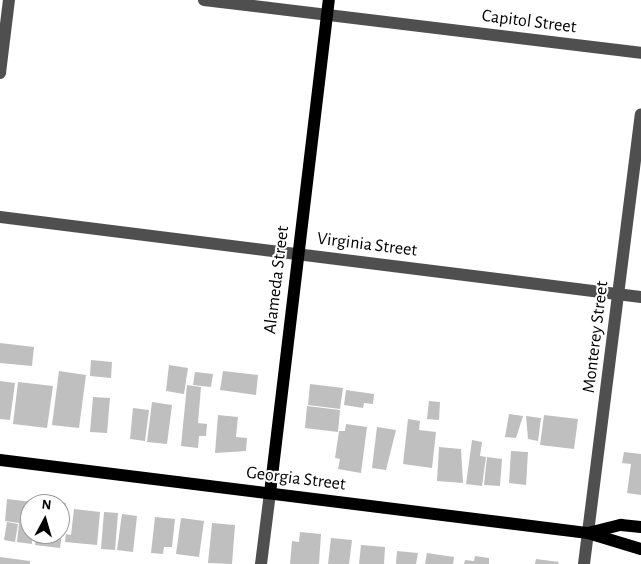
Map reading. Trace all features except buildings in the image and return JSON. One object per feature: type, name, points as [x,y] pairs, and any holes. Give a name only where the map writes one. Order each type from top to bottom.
[{"type":"main road","name":"Alameda Street","points":[[270,493],[329,0]]},
{"type":"main road","name":"Georgia Street","points":[[0,460],[588,533],[641,549]]},
{"type":"main road","name":"Georgia Street","points":[[588,533],[621,525],[641,527]]},
{"type":"street","points":[[0,73],[9,0]]},
{"type":"street","name":"Capitol Street","points":[[204,0],[641,53]]},
{"type":"street","name":"Monterey Street","points":[[584,564],[641,115]]},
{"type":"street","name":"Virginia Street","points":[[0,217],[641,297]]},
{"type":"street","name":"Alameda Street","points":[[261,564],[270,493]]}]
